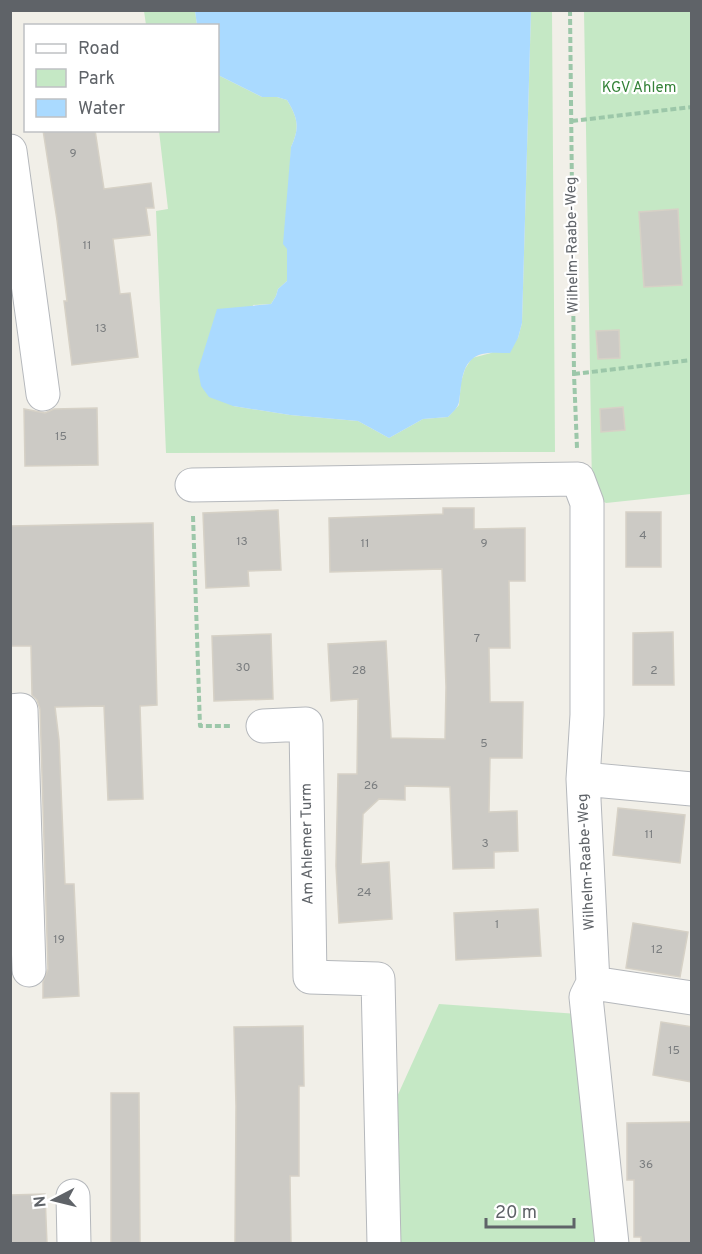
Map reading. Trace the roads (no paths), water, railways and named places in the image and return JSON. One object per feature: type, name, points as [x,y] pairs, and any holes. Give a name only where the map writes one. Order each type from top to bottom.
[{"type":"street","points":[[10,151],[22,331],[43,394]]},
{"type":"street","name":"Wilhelm-Raabe-Weg","points":[[192,486],[578,479],[587,503],[588,715],[583,779],[593,983],[585,998],[612,1244]]},
{"type":"street","points":[[10,711],[21,711],[29,970]]},
{"type":"street","name":"Am Ahlemer Turm","points":[[263,726],[306,724],[310,977],[378,979],[384,1244]]},
{"type":"street","points":[[583,779],[692,789]]},
{"type":"street","points":[[593,983],[692,998]]},
{"type":"street","points":[[73,1196],[74,1244]]},
{"type":"water","points":[[195,11],[531,11],[522,323],[518,338],[510,353],[482,354],[475,357],[466,367],[458,404],[448,417],[423,419],[389,438],[358,421],[290,415],[233,406],[209,397],[201,386],[198,370],[217,309],[271,304],[278,289],[287,281],[287,249],[283,244],[291,147],[297,129],[294,112],[287,100],[262,97],[219,76],[219,24],[197,24]]},
{"type":"park label","name":"KGV Ahlem","points":[[639,88]]}]
